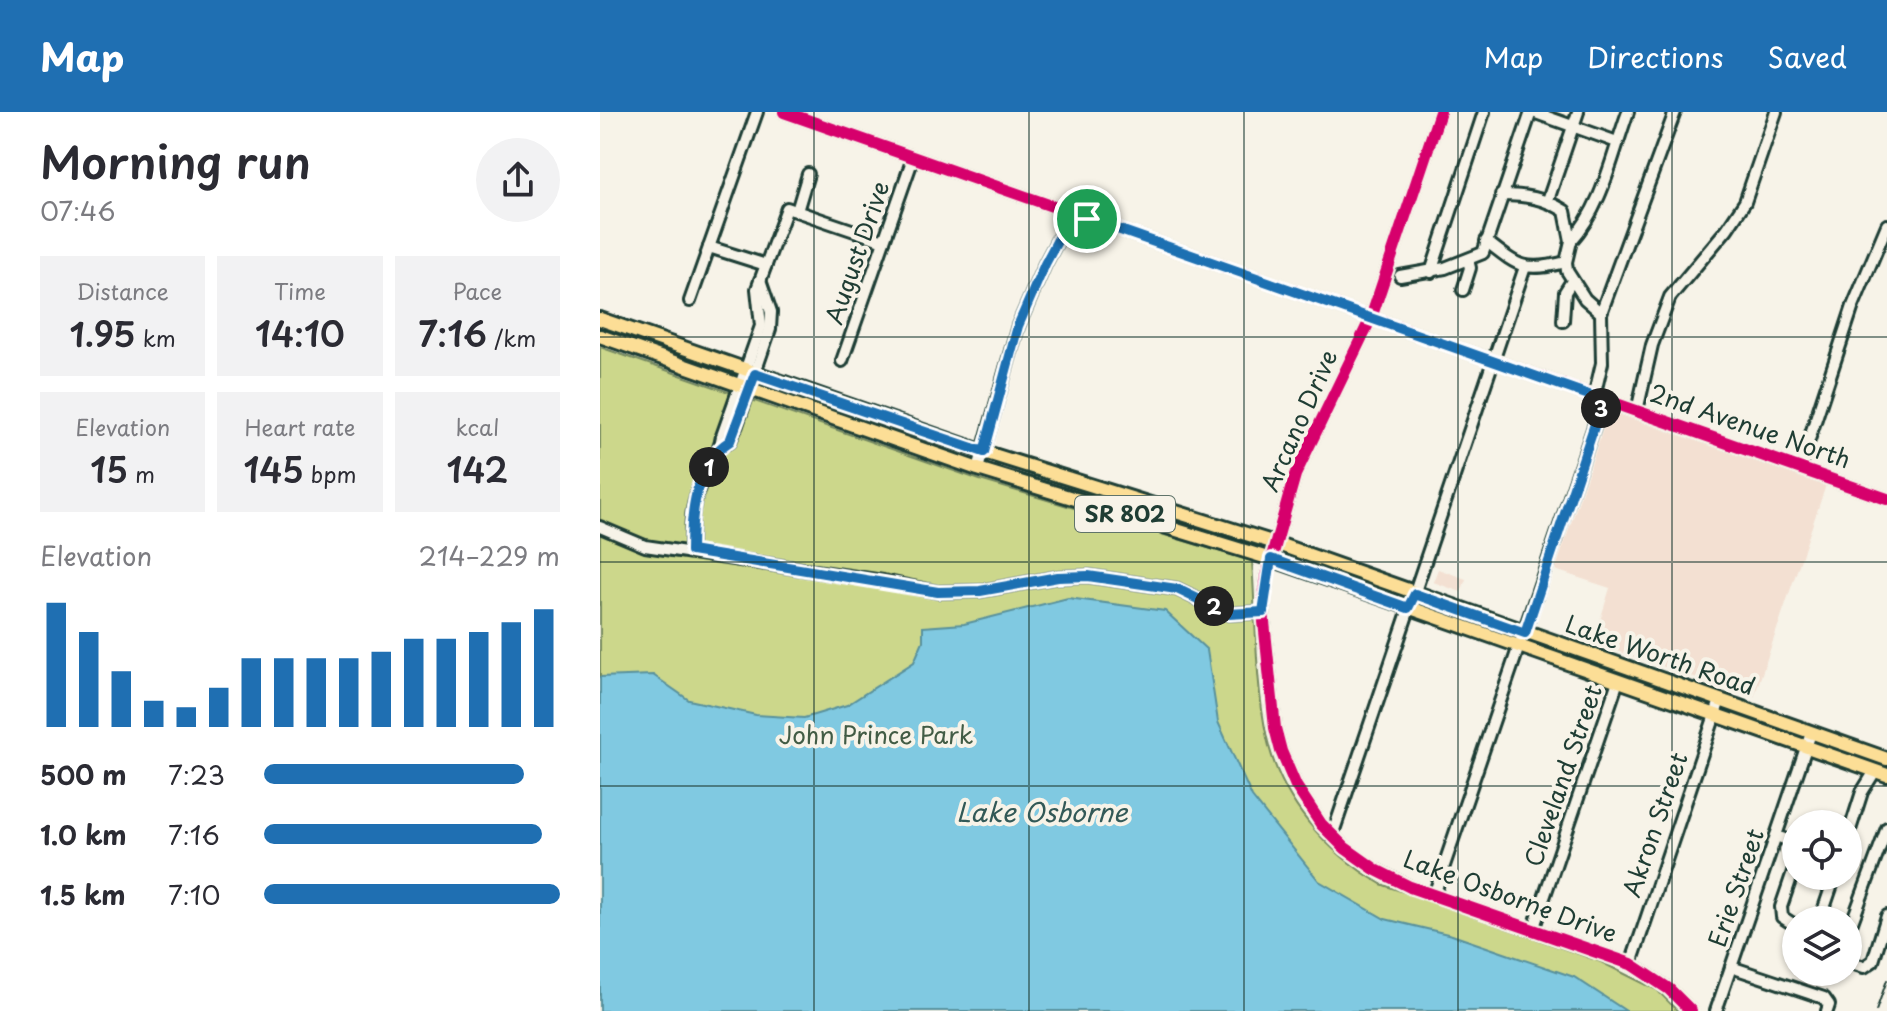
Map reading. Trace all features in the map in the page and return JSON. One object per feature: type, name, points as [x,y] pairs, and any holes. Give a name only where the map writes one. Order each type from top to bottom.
[{"type":"main road","name":"Lake Worth Road","points":[[600,319],[984,452],[1275,543],[1887,759]]},
{"type":"main road","name":"Lake Worth Road","points":[[600,336],[978,469],[1271,559],[1881,773]]},
{"type":"street","points":[[690,301],[757,112]]},
{"type":"street","name":"2nd Avenue North","points":[[784,112],[1887,499]]},
{"type":"street","name":"Arcano Drive","points":[[1275,543],[1295,475],[1371,318],[1440,112]]},
{"type":"street","points":[[1431,272],[1484,112]]},
{"type":"street","points":[[1400,276],[1431,272],[1483,253],[1532,112],[1617,142]]},
{"type":"street","points":[[1548,200],[1578,112]]},
{"type":"street","points":[[1571,241],[1585,224],[1602,189],[1628,112]]},
{"type":"street","points":[[1434,895],[1525,633],[1599,398],[1601,313],[1675,112]]},
{"type":"street","points":[[1637,411],[1652,345],[1670,297],[1727,229],[1745,202],[1776,112]]},
{"type":"street","name":"August Drive","points":[[842,361],[913,158]]},
{"type":"street","points":[[797,211],[808,174]]},
{"type":"street","points":[[1501,195],[1524,195],[1548,200],[1565,211],[1571,241],[1566,262],[1572,281],[1585,299],[1601,313]]},
{"type":"street","points":[[691,551],[694,500],[720,447],[730,441],[761,326],[757,289],[787,208],[884,241]]},
{"type":"street","points":[[978,469],[1018,326],[1072,213]]},
{"type":"street","points":[[1800,467],[1853,306],[1887,225]]},
{"type":"street","points":[[1486,241],[1506,258],[1525,267],[1544,268],[1566,262]]},
{"type":"street","points":[[709,247],[766,265]]},
{"type":"street","points":[[1463,290],[1470,268],[1468,260]]},
{"type":"street","points":[[1332,836],[1493,362],[1496,345],[1525,267]]},
{"type":"street","points":[[1563,321],[1564,296],[1572,281]]},
{"type":"street","points":[[600,527],[645,546],[938,592],[980,591],[1058,577],[1088,576],[1177,589],[1222,610],[1233,605],[1263,612]]},
{"type":"street","name":"Lake Osborne Drive","points":[[1275,543],[1263,612],[1273,713],[1281,751],[1296,786],[1332,836],[1376,870],[1434,895],[1631,964],[1669,989],[1691,1011]]},
{"type":"street","name":"Cleveland Street","points":[[1533,930],[1618,681]]},
{"type":"street","name":"Akron Street","points":[[1631,964],[1720,700]]},
{"type":"street","name":"Erie Street","points":[[1716,1011],[1811,733]]},
{"type":"street","points":[[1856,810],[1862,792],[1881,773]]},
{"type":"street","points":[[1858,906],[1886,835]]},
{"type":"street","points":[[1776,836],[1782,838]]},
{"type":"street","points":[[1782,917],[1781,907],[1787,890]]},
{"type":"street","points":[[1862,966],[1873,961],[1887,916]]},
{"type":"street","points":[[1731,967],[1824,998],[1829,1005],[1827,1011]]},
{"type":"shaded area","points":[[1609,411],[1826,485],[1754,697],[1593,643],[1610,588],[1555,570]]},
{"type":"shaded area","points":[[1438,569],[1466,579],[1461,592],[1433,582]]},
{"type":"green space","name":"Lake Osborne","points":[[600,347],[980,480],[1252,561],[1258,673],[1267,738],[1283,783],[1324,840],[1342,857],[1381,884],[1601,962],[1657,990],[1678,1011],[600,1011]]},
{"type":"water","name":"Lake Osborne","points":[[1068,598],[1165,611],[1207,650],[1218,722],[1252,797],[1319,881],[1385,919],[1452,935],[1574,977],[1626,1011],[600,1011],[600,677],[653,675],[689,700],[756,715],[804,718],[847,705],[914,662],[923,641],[923,627],[964,624]]},
{"type":"railway","points":[[1876,1011],[1887,980]]},
{"type":"cycle path","points":[[784,112],[1887,499]]},
{"type":"cycle path","points":[[1440,112],[1371,318],[1295,475],[1266,578],[1263,612],[1275,728],[1281,751],[1296,786],[1321,824],[1345,848],[1376,870],[1410,887],[1631,964],[1669,989],[1691,1011]]},
{"type":"route","points":[[1072,213],[1087,219],[1603,400],[1525,633],[1415,594],[1408,608],[1271,559],[1263,612],[1229,614],[1177,589],[1117,579],[1058,577],[980,591],[938,592],[691,551],[694,500],[720,447],[730,441],[755,374],[984,452],[1008,358],[1031,295],[1072,213]]},
{"type":"park label","name":"John Prince Park","points":[[876,736]]}]
